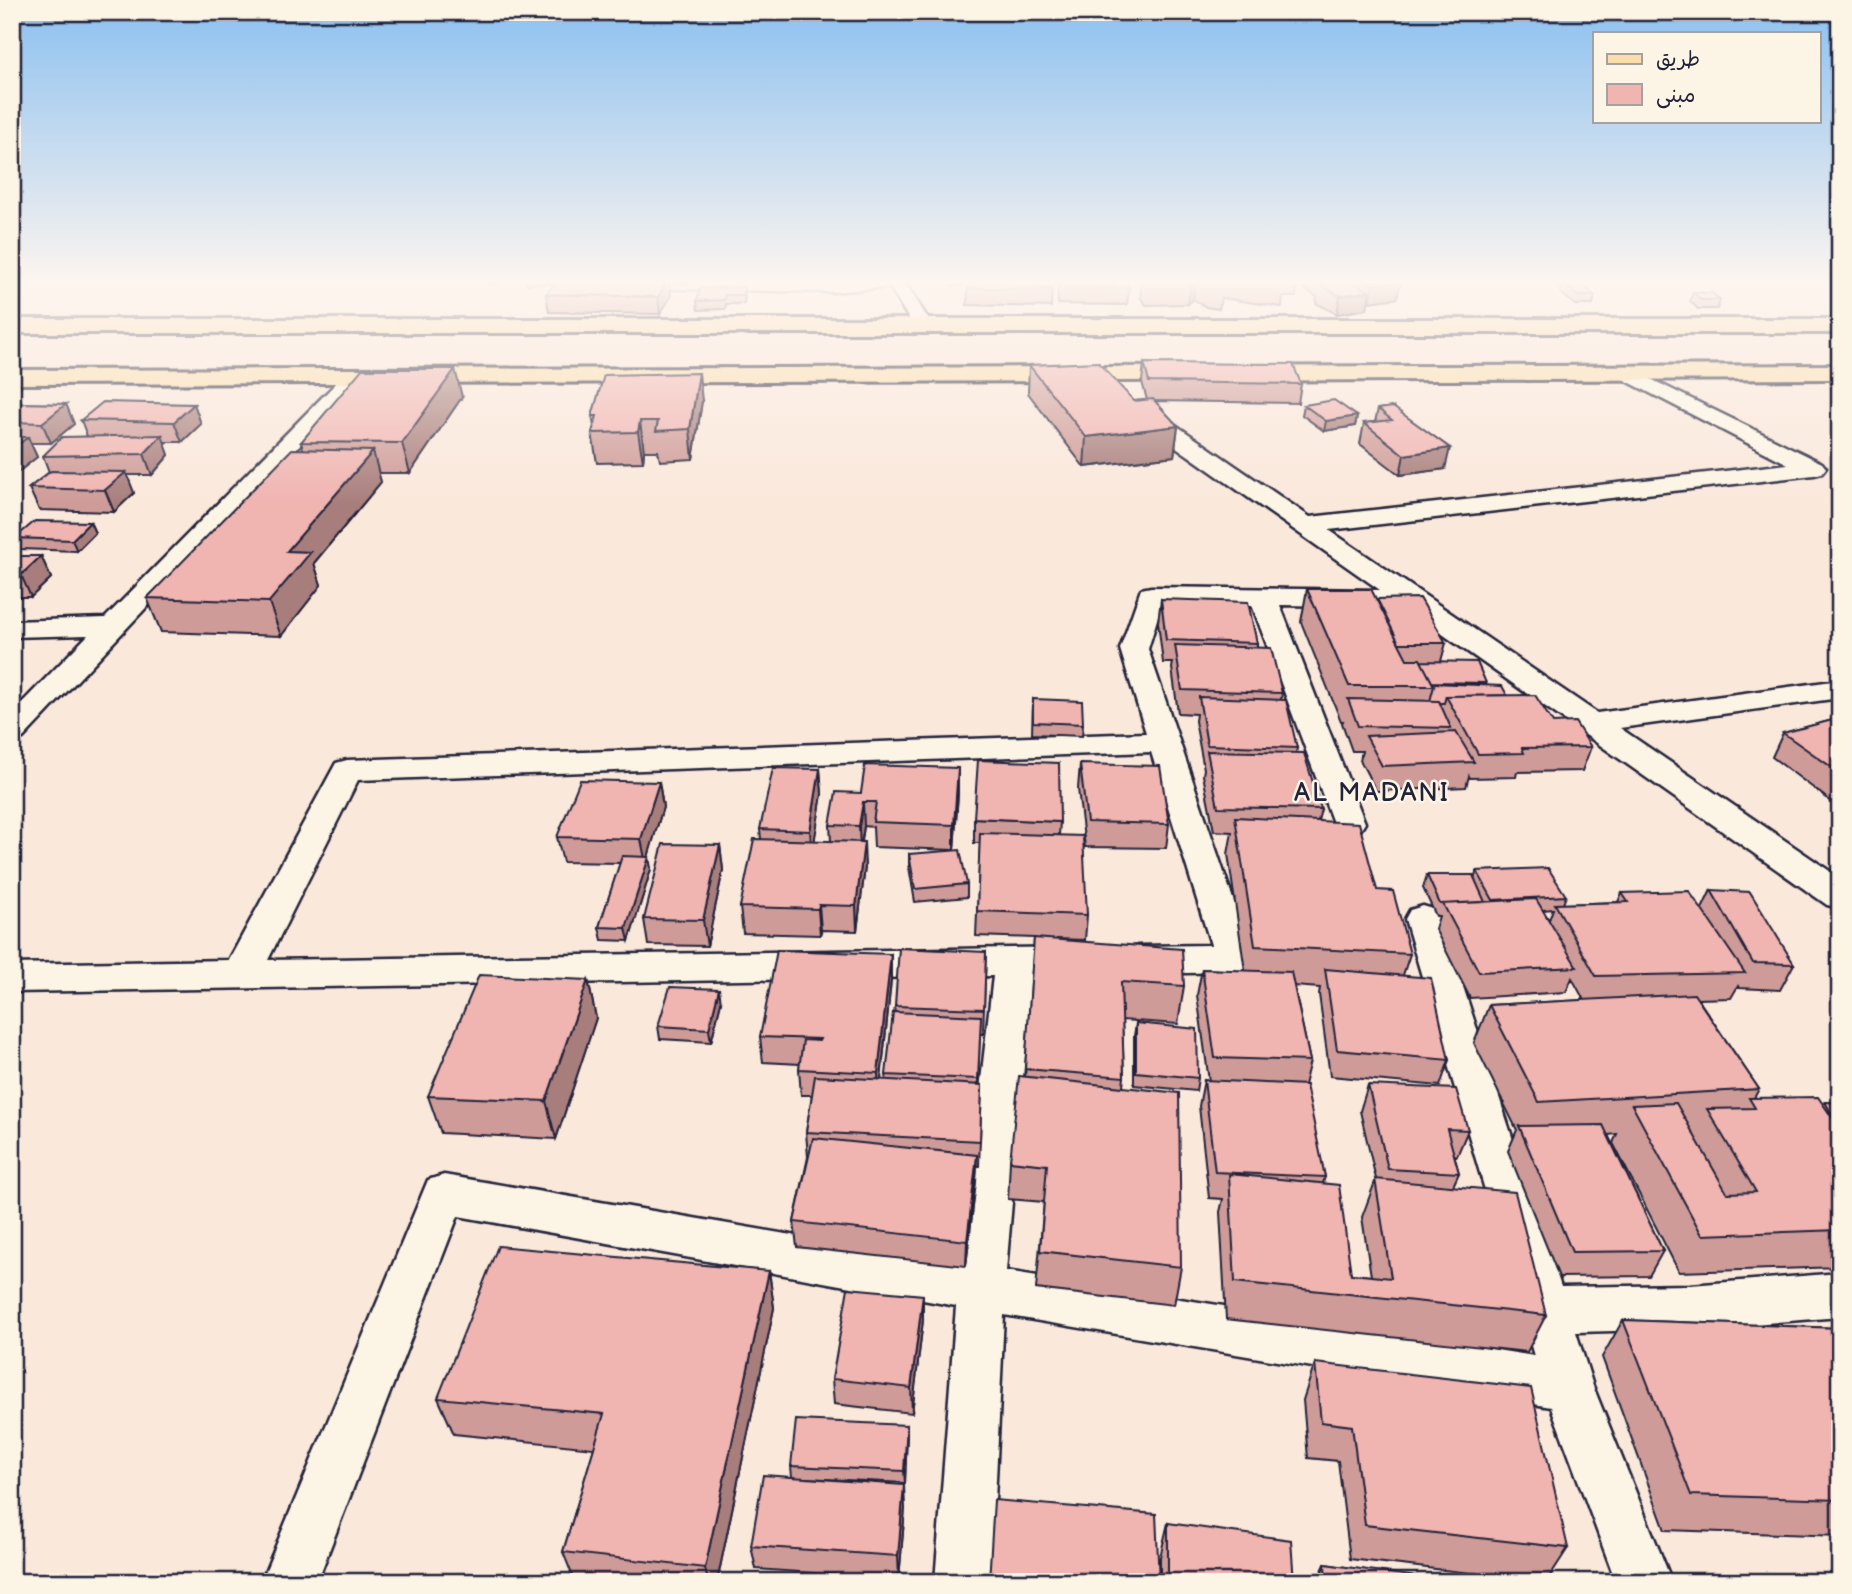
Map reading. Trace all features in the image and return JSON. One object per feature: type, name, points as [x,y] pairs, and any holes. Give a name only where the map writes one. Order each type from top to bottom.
[{"type":"main road","points":[[12,377],[1840,372]]},
{"type":"street","points":[[1305,525],[1814,468],[1626,373]]},
{"type":"street","points":[[1088,374],[1840,896]]},
{"type":"street","points":[[12,731],[354,376]]},
{"type":"street","points":[[12,978],[1234,958],[1134,649],[1150,595],[1412,599]]},
{"type":"street","points":[[1263,597],[1348,822]]},
{"type":"street","points":[[12,629],[113,626]]},
{"type":"street","points":[[1591,723],[1840,689]]},
{"type":"street","points":[[241,975],[346,770],[1164,742]]},
{"type":"street","points":[[1423,919],[1568,1385],[1644,1582]]},
{"type":"street","points":[[963,1582],[981,1289],[1014,962]]},
{"type":"street","points":[[289,1582],[444,1194],[981,1289],[1568,1385]]},
{"type":"street","points":[[1545,1310],[1690,1307],[1840,1295]]},
{"type":"building","points":[[1098,362],[1134,401],[1153,399],[1178,426],[1086,437],[1029,365]]},
{"type":"building","points":[[1144,363],[1293,364],[1301,384],[1149,382]]},
{"type":"building","points":[[362,369],[455,369],[402,443],[301,442]]},
{"type":"building","points":[[699,373],[690,429],[656,431],[658,421],[640,421],[638,432],[592,433],[597,416],[592,416],[604,375]]},
{"type":"building","points":[[1334,400],[1357,416],[1326,421],[1304,405]]},
{"type":"building","points":[[103,402],[194,404],[174,422],[81,420]]},
{"type":"building","points":[[12,403],[66,404],[42,423],[12,422]]},
{"type":"building","points":[[1393,407],[1450,448],[1404,455],[1364,423],[1392,420],[1378,409]]},
{"type":"building","points":[[162,435],[144,454],[43,456],[62,437]]},
{"type":"building","points":[[12,437],[28,437],[12,449]]},
{"type":"building","points":[[292,449],[373,451],[287,551],[311,552],[269,602],[147,598]]},
{"type":"building","points":[[51,471],[126,472],[105,490],[29,488]]},
{"type":"building","points":[[35,521],[90,522],[72,540],[15,538]]},
{"type":"building","points":[[12,556],[41,556],[21,575],[12,575]]},
{"type":"building","points":[[1307,589],[1371,589],[1407,659],[1420,659],[1434,686],[1349,686]]},
{"type":"building","points":[[1420,598],[1446,643],[1399,643],[1377,599]]},
{"type":"building","points":[[1161,599],[1248,602],[1257,643],[1166,640]]},
{"type":"building","points":[[1175,645],[1271,648],[1282,693],[1182,690]]},
{"type":"building","points":[[1421,661],[1477,662],[1486,683],[1432,682]]},
{"type":"building","points":[[1433,683],[1502,686],[1507,695],[1446,696],[1444,703],[1440,703],[1430,701]]},
{"type":"building","points":[[1535,695],[1553,723],[1575,722],[1591,747],[1522,748],[1524,753],[1478,754],[1446,696]]},
{"type":"building","points":[[1199,697],[1286,700],[1297,748],[1207,745]]},
{"type":"building","points":[[1033,699],[1082,701],[1083,724],[1033,722]]},
{"type":"building","points":[[1348,699],[1439,701],[1451,728],[1358,726]]},
{"type":"building","points":[[1840,718],[1840,773],[1783,733]]},
{"type":"building","points":[[1456,732],[1474,762],[1382,766],[1366,736]]},
{"type":"building","points":[[1207,751],[1304,753],[1321,809],[1218,807]]},
{"type":"building","points":[[978,760],[1059,763],[1060,822],[974,818]]},
{"type":"building","points":[[1080,764],[1160,766],[1169,824],[1087,822]]},
{"type":"building","points":[[865,765],[958,768],[954,825],[873,822],[876,802],[863,802],[859,826],[830,825],[836,792],[861,793]]},
{"type":"building","points":[[773,768],[820,769],[810,831],[760,829]]},
{"type":"building","points":[[580,780],[659,782],[641,839],[557,837]]},
{"type":"building","points":[[1235,817],[1359,823],[1377,890],[1393,891],[1410,954],[1255,946]]},
{"type":"building","points":[[980,833],[1083,836],[1087,915],[977,911]]},
{"type":"building","points":[[754,839],[864,842],[856,906],[819,905],[818,909],[740,907]]},
{"type":"building","points":[[663,844],[720,845],[703,920],[644,919]]},
{"type":"building","points":[[960,850],[967,884],[915,889],[909,854]]},
{"type":"building","points":[[622,856],[649,857],[626,928],[599,927]]},
{"type":"building","points":[[1548,868],[1566,896],[1493,900],[1477,871]]},
{"type":"building","points":[[1427,875],[1473,875],[1485,902],[1440,904]]},
{"type":"building","points":[[1711,890],[1750,892],[1794,964],[1753,963]]},
{"type":"building","points":[[1689,891],[1745,973],[1596,976],[1555,904],[1628,902],[1622,893]]},
{"type":"building","points":[[1536,899],[1577,967],[1479,972],[1443,904]]},
{"type":"building","points":[[1034,938],[1182,949],[1184,986],[1121,982],[1124,1077],[1025,1069]]},
{"type":"building","points":[[899,948],[986,952],[984,1009],[895,1006]]},
{"type":"building","points":[[777,950],[891,954],[878,1073],[799,1069],[803,1040],[820,1039],[760,1037]]},
{"type":"building","points":[[1202,969],[1291,972],[1310,1061],[1215,1058]]},
{"type":"building","points":[[1325,969],[1431,978],[1449,1060],[1337,1050]]},
{"type":"building","points":[[479,975],[588,980],[546,1101],[428,1096]]},
{"type":"building","points":[[670,987],[719,989],[709,1029],[658,1026]]},
{"type":"building","points":[[1694,994],[1759,1089],[1539,1102],[1489,1005]]},
{"type":"building","points":[[893,1012],[981,1016],[978,1079],[886,1075]]},
{"type":"building","points":[[1136,1023],[1197,1029],[1198,1078],[1136,1072]]},
{"type":"building","points":[[815,1076],[982,1085],[980,1141],[806,1132]]},
{"type":"building","points":[[1019,1076],[1179,1093],[1181,1267],[1040,1251],[1047,1165],[1010,1161]]},
{"type":"building","points":[[1204,1080],[1306,1085],[1325,1177],[1215,1172]]},
{"type":"building","points":[[1368,1085],[1456,1089],[1468,1130],[1447,1129],[1459,1173],[1388,1169]]},
{"type":"building","points":[[1818,1097],[1840,1129],[1840,1230],[1702,1235],[1632,1105],[1676,1103],[1727,1193],[1756,1192],[1707,1109],[1755,1108],[1749,1098]]},
{"type":"building","points":[[1825,1102],[1840,1103],[1840,1129],[1838,1125]]},
{"type":"building","points":[[1603,1125],[1663,1251],[1572,1252],[1519,1126]]},
{"type":"building","points":[[813,1138],[977,1155],[967,1241],[794,1222]]},
{"type":"building","points":[[1229,1174],[1339,1185],[1351,1274],[1391,1278],[1375,1179],[1515,1192],[1546,1315],[1235,1282]]},
{"type":"building","points":[[498,1246],[769,1271],[705,1568],[563,1552],[604,1414],[438,1398]]},
{"type":"building","points":[[848,1288],[923,1295],[911,1388],[832,1379]]},
{"type":"building","points":[[1623,1320],[1840,1328],[1840,1500],[1691,1495]]},
{"type":"building","points":[[1315,1363],[1531,1388],[1568,1548],[1365,1525],[1352,1426],[1321,1422]]},
{"type":"building","points":[[796,1420],[907,1425],[904,1471],[791,1466]]},
{"type":"building","points":[[763,1475],[904,1485],[898,1556],[751,1546]]},
{"type":"building","points":[[994,1500],[1156,1514],[1159,1582],[989,1582]]},
{"type":"building","points":[[1168,1523],[1291,1540],[1294,1582],[1168,1582]]},
{"type":"building","points":[[1325,1564],[1447,1581],[1447,1582],[1326,1582]]},
{"type":"district","name":"AL MADANI","points":[[1372,792]]}]
